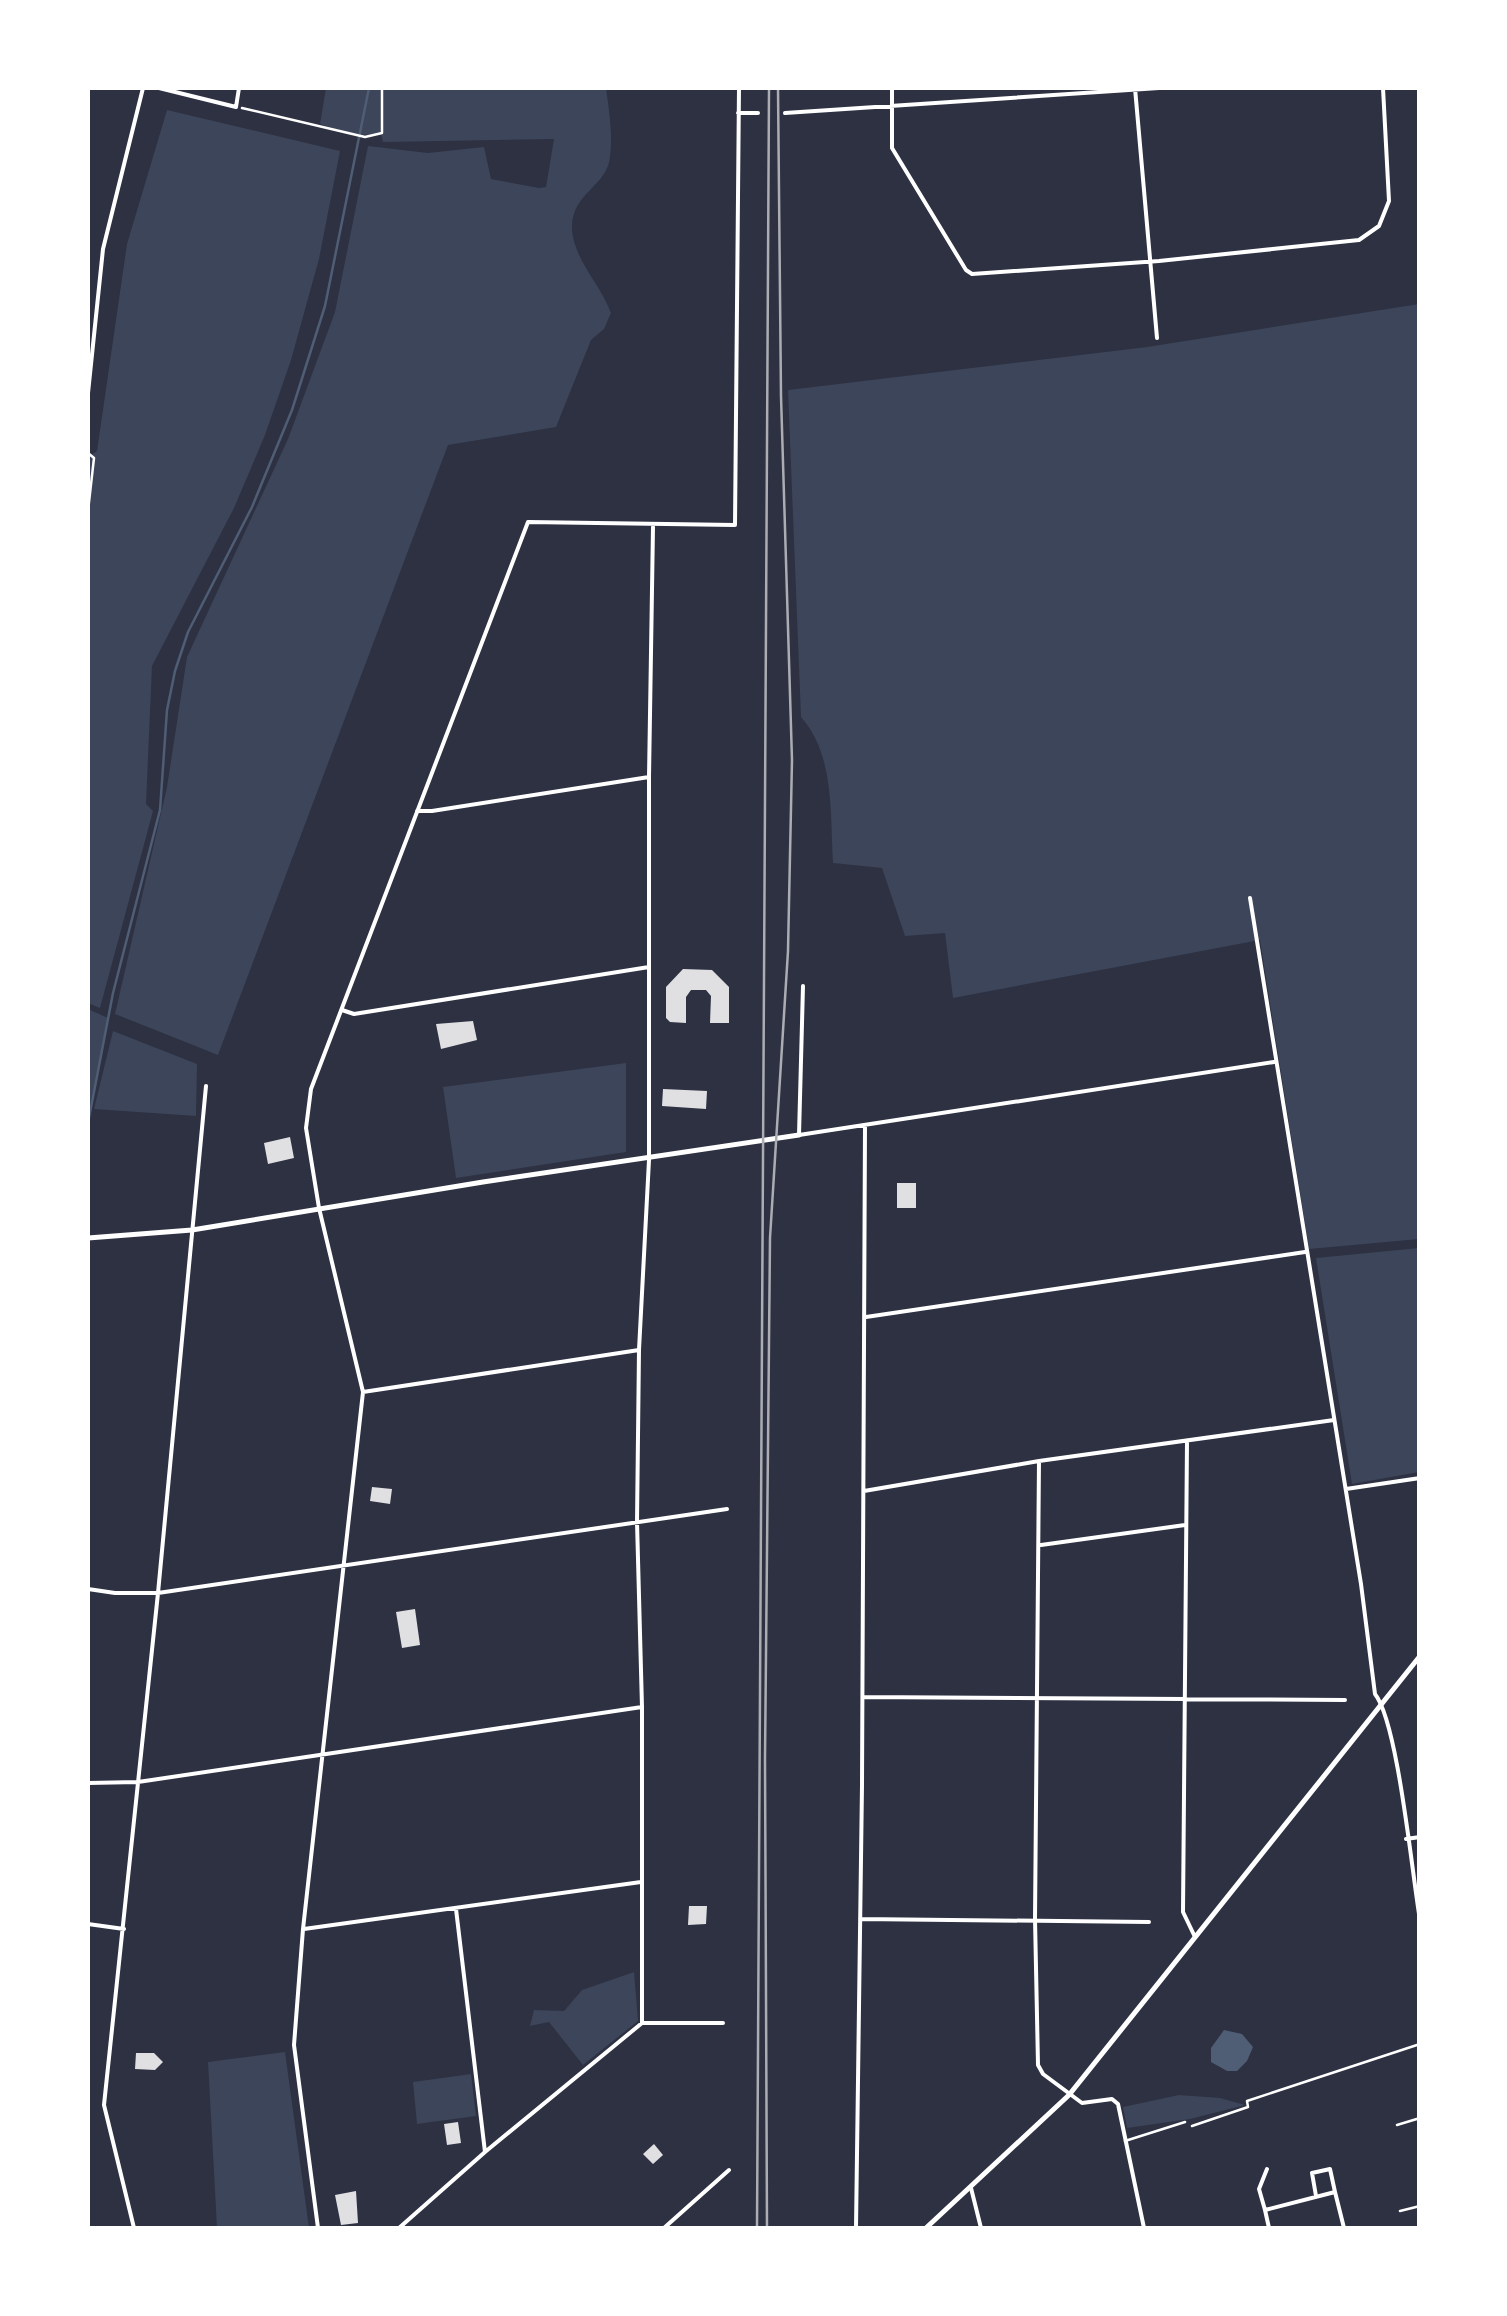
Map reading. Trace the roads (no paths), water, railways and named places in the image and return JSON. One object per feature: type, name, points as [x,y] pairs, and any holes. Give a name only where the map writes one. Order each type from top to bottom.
[{"type":"street","points":[[88,393],[103,250],[143,88]]},
{"type":"street","points":[[159,88],[236,107],[240,88]]},
{"type":"street","points":[[318,2228],[294,2045],[303,1929],[362,1392],[319,1208],[306,1108],[528,522],[735,525],[739,88]]},
{"type":"street","points":[[892,88],[892,148],[969,272],[1350,243],[1372,233],[1386,216],[1389,201],[1383,88]]},
{"type":"street","points":[[1135,88],[1157,338]]},
{"type":"street","points":[[785,113],[1159,88]]},
{"type":"street","points":[[738,114],[758,113]]},
{"type":"street","points":[[642,2022],[642,1707],[637,1522],[639,1350],[649,1160],[648,777],[654,525]]},
{"type":"street","points":[[417,811],[648,777]]},
{"type":"street","points":[[1250,898],[1375,1694],[1382,1703],[1392,1738],[1420,1920]]},
{"type":"street","points":[[342,1010],[354,1014],[648,967]]},
{"type":"street","points":[[799,1135],[804,986]]},
{"type":"street","points":[[88,1238],[192,1230],[1275,1062]]},
{"type":"street","points":[[134,2228],[104,2105],[206,1086]]},
{"type":"street","points":[[856,2228],[865,1124]]},
{"type":"street","points":[[866,1317],[1305,1252]]},
{"type":"street","points":[[362,1392],[639,1350]]},
{"type":"street","points":[[864,1491],[1335,1420]]},
{"type":"street","points":[[1187,1442],[1183,1912],[1196,1937]]},
{"type":"street","points":[[1039,1462],[1035,1919],[1038,2065],[1043,2074],[1082,2104],[1112,2099],[1118,2104],[1144,2228]]},
{"type":"street","points":[[1346,1490],[1420,1478]]},
{"type":"street","points":[[88,1589],[158,1593],[727,1509]]},
{"type":"street","points":[[1040,1546],[1185,1524]]},
{"type":"street","points":[[926,2228],[1069,2095],[1420,1656]]},
{"type":"street","points":[[863,1697],[1345,1700]]},
{"type":"street","points":[[88,1783],[138,1782],[642,1707]]},
{"type":"street","points":[[1406,1840],[1420,1837]]},
{"type":"street","points":[[303,1929],[641,1882]]},
{"type":"street","points":[[456,1909],[485,2152]]},
{"type":"street","points":[[860,1919],[1149,1922]]},
{"type":"street","points":[[88,1924],[124,1929]]},
{"type":"street","points":[[399,2228],[407,2226],[485,2152],[642,2022],[723,2024]]},
{"type":"street","points":[[1267,2169],[1259,2189],[1269,2228]]},
{"type":"street","points":[[1316,2197],[1312,2173],[1330,2169],[1344,2228]]},
{"type":"street","points":[[664,2228],[729,2170]]},
{"type":"street","points":[[972,2188],[981,2228]]},
{"type":"street","points":[[1265,2210],[1335,2192]]},
{"type":"lane","points":[[1398,2126],[1420,2118]]},
{"type":"lane","points":[[1125,2140],[1185,2122]]},
{"type":"lane","points":[[1400,2211],[1420,2206]]},
{"type":"waterway","points":[[88,1123],[113,993],[160,810],[167,710],[175,671],[188,632],[252,507],[292,410],[325,306],[369,88]]},
{"type":"tram line","points":[[767,2228],[765,1759],[770,1238],[788,951],[792,760],[781,396],[778,88]]},
{"type":"railway","points":[[757,2228],[769,88]]}]
